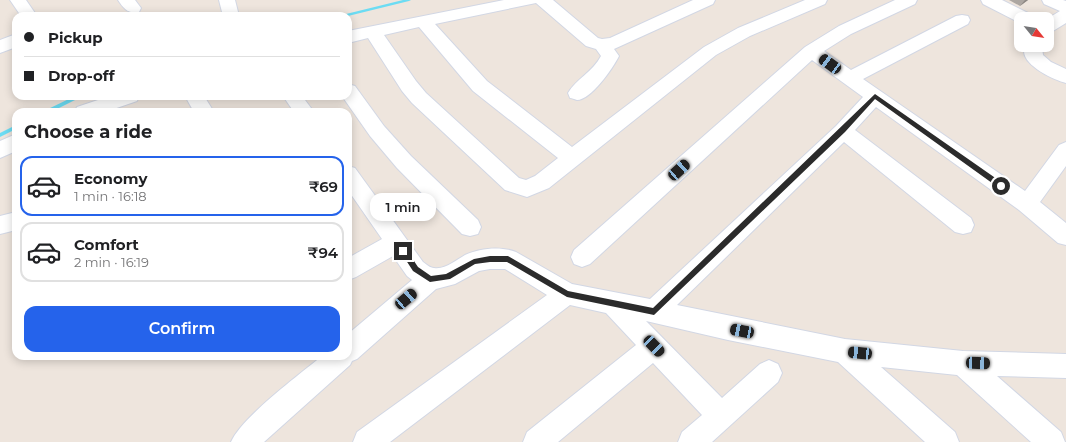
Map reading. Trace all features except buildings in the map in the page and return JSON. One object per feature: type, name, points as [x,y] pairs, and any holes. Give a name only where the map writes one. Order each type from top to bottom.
[{"type":"street","points":[[18,0],[26,12]]},
{"type":"street","points":[[227,0],[230,12]]},
{"type":"street","points":[[352,36],[530,0]]},
{"type":"street","points":[[544,0],[592,42],[602,45],[614,44],[707,0]]},
{"type":"street","points":[[373,32],[409,86],[419,98],[512,184],[527,189],[542,182],[710,51],[744,32],[819,0]]},
{"type":"street","points":[[582,257],[811,51],[845,30],[909,0]]},
{"type":"street","points":[[989,0],[1014,13]]},
{"type":"street","points":[[1050,0],[1066,8]]},
{"type":"street","points":[[1054,23],[1066,15]]},
{"type":"street","points":[[850,78],[962,20]]},
{"type":"street","points":[[423,21],[480,86],[572,158]]},
{"type":"street","points":[[0,47],[12,42]]},
{"type":"street","points":[[577,93],[606,66],[610,56],[602,45]]},
{"type":"street","points":[[811,51],[1027,204],[1066,236]]},
{"type":"street","points":[[1033,52],[1034,57],[1045,66],[1066,77]]},
{"type":"street","points":[[654,311],[842,131],[875,96]]},
{"type":"street","points":[[352,97],[377,131],[404,162],[470,227]]},
{"type":"street","points":[[96,108],[118,100]]},
{"type":"street","points":[[842,131],[963,225]]},
{"type":"street","points":[[0,150],[12,144]]},
{"type":"street","points":[[1027,204],[1066,150]]},
{"type":"street","points":[[352,180],[415,269],[430,279]]},
{"type":"street","points":[[0,225],[12,222]]},
{"type":"street","points":[[352,268],[397,242]]},
{"type":"street","points":[[352,347],[430,279],[447,277],[474,262],[490,259],[508,259],[567,294],[654,311],[728,328],[845,351],[1061,370]]},
{"type":"street","points":[[367,442],[567,294]]},
{"type":"street","points":[[613,303],[721,416]]},
{"type":"street","points":[[537,442],[654,346]]},
{"type":"street","points":[[845,351],[945,442]]},
{"type":"street","points":[[245,442],[268,419],[336,360]]},
{"type":"street","points":[[963,362],[1051,442]]},
{"type":"street","points":[[692,442],[769,372]]},
{"type":"waterway","points":[[352,14],[409,0]]},
{"type":"waterway","points":[[54,108],[71,100]]},
{"type":"waterway","points":[[0,135],[12,129]]},
{"type":"route","points":[[403,251],[415,269],[430,279],[447,277],[474,262],[490,259],[508,259],[567,294],[654,311],[842,131],[875,96],[1001,186]]}]
